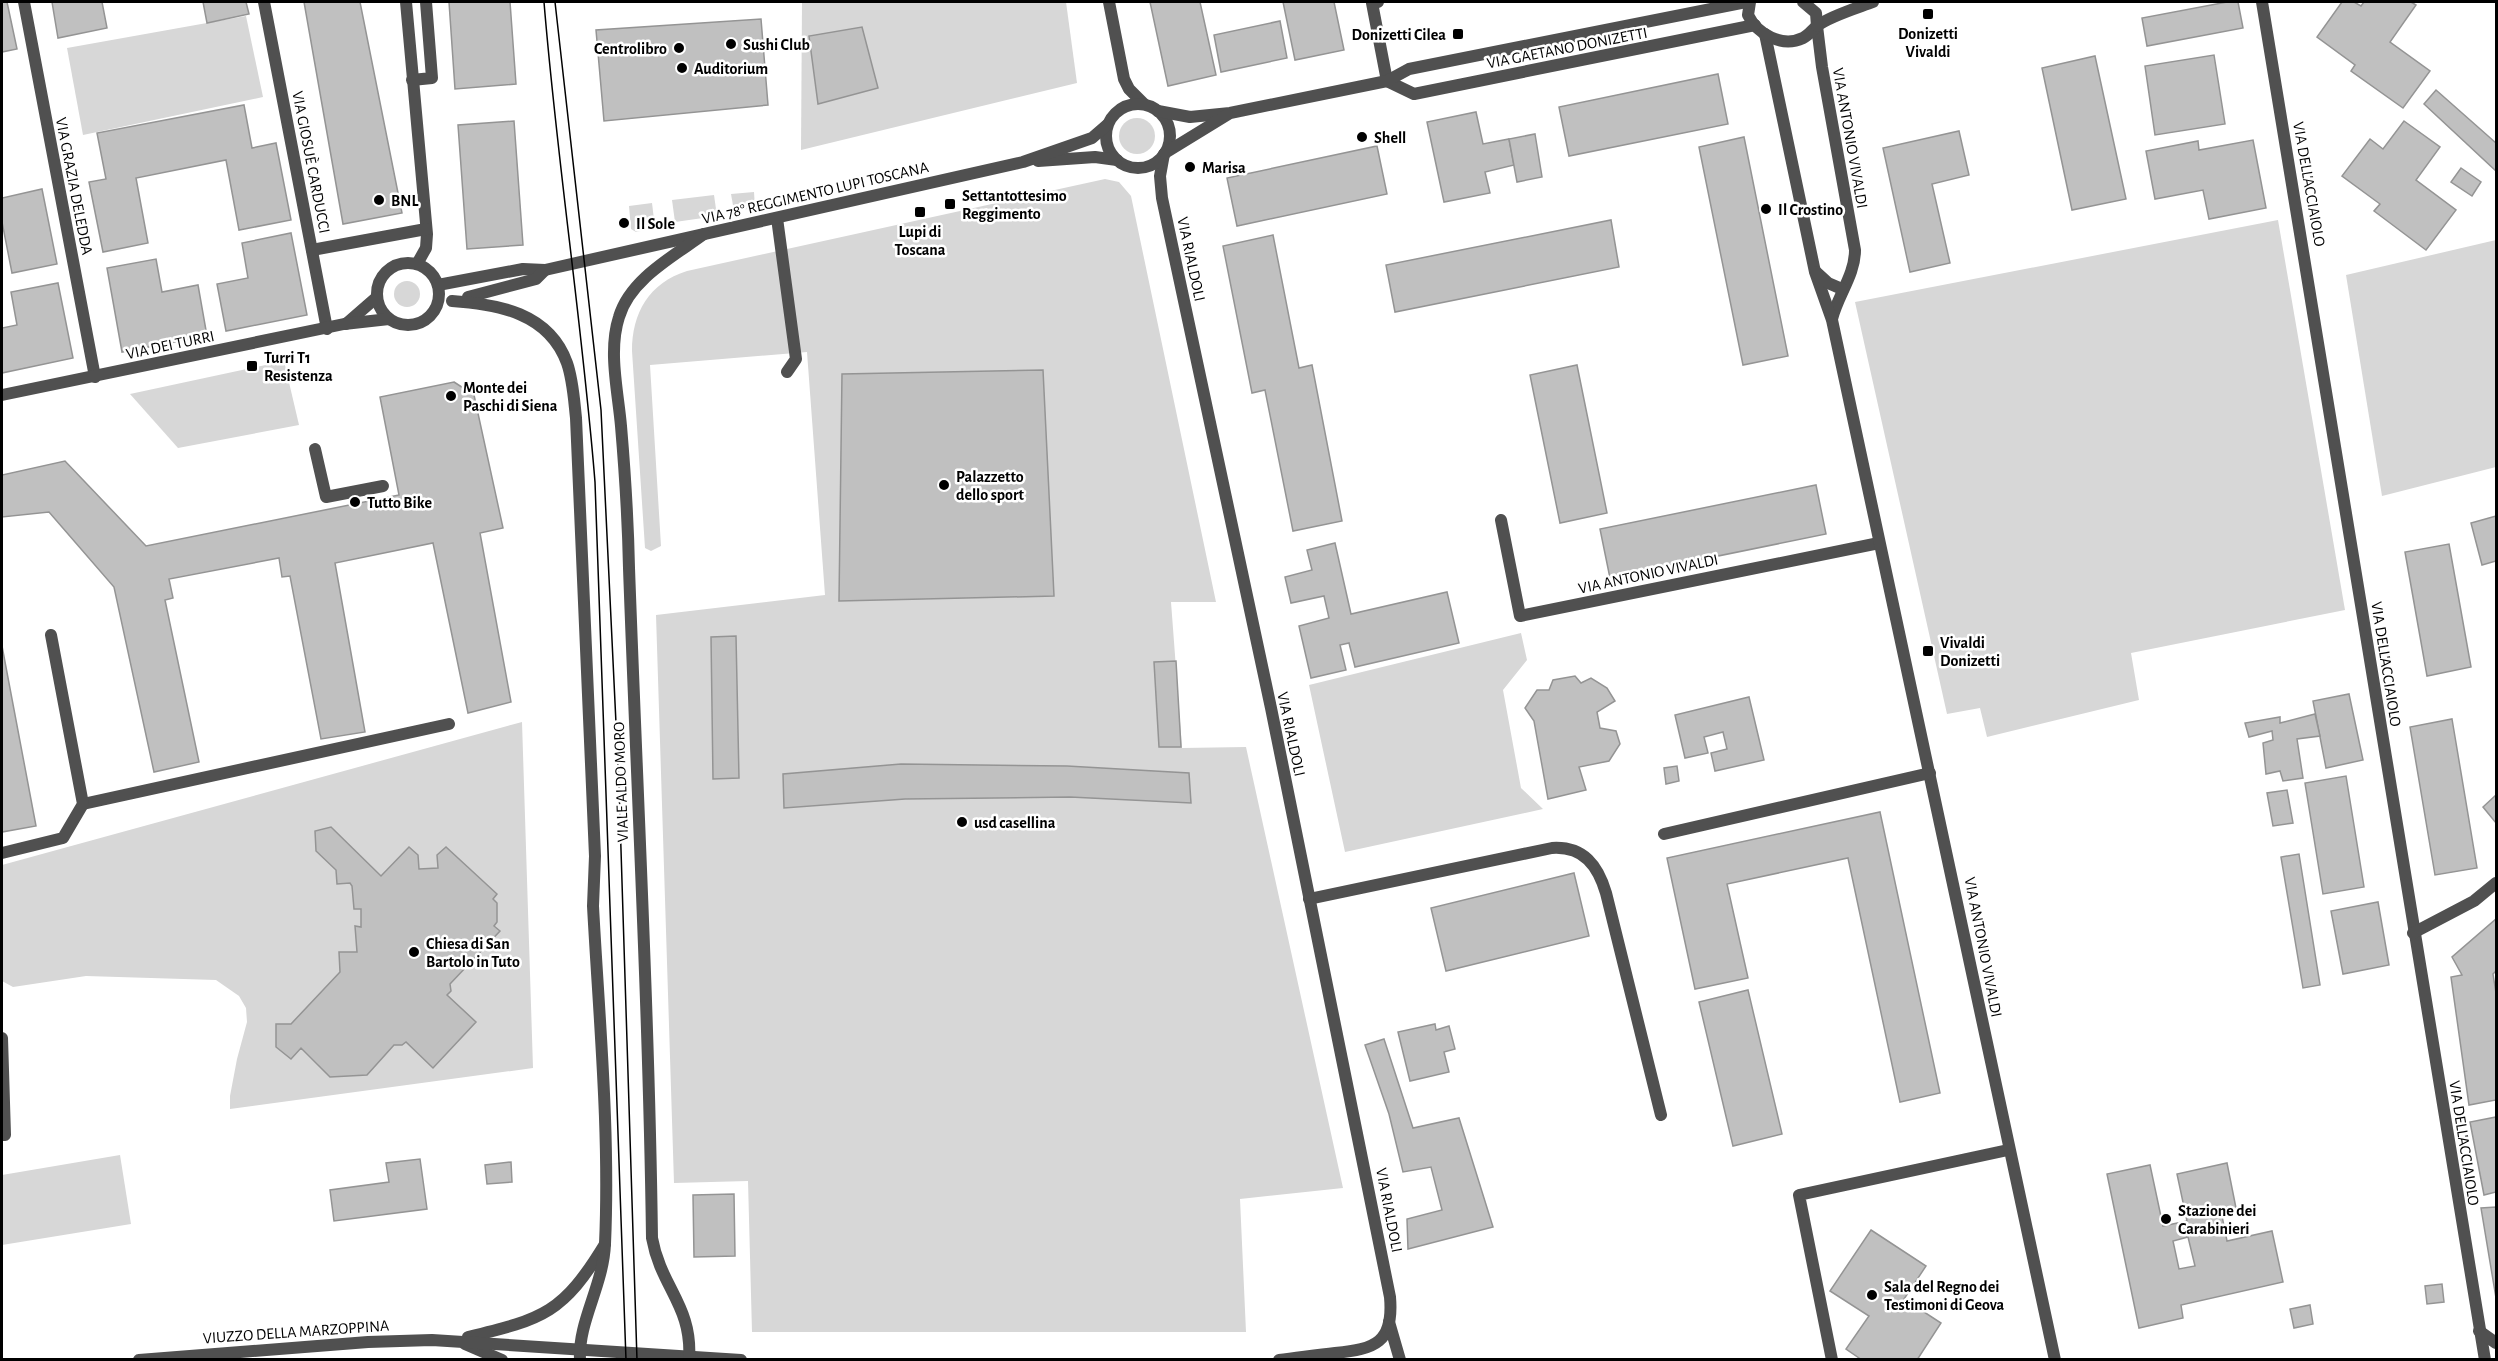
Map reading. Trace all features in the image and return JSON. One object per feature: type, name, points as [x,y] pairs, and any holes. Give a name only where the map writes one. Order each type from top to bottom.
[{"type":"street","name":"VIA GRAZIA DELEDDA","points":[[24,2],[95,377]]},
{"type":"street","name":"VIA GIOSUÈ CARDUCCI","points":[[264,2],[327,329]]},
{"type":"street","points":[[406,2],[427,244],[417,264],[433,274],[438,285],[438,305]]},
{"type":"street","points":[[411,80],[432,78],[426,2]]},
{"type":"street","points":[[1109,2],[1124,79],[1129,89],[1144,104],[1158,111]]},
{"type":"street","points":[[1378,2],[1372,3],[1387,81]]},
{"type":"street","name":"VIA GAETANO DONIZETTI","points":[[1158,111],[1190,117],[1230,113],[1387,81],[1409,69],[1748,2],[1748,15],[1755,26],[1414,94],[1387,81]]},
{"type":"street","points":[[1803,2],[1816,13],[1817,26]]},
{"type":"street","points":[[1755,26],[1775,39],[1792,42],[1806,37],[1817,26],[1873,2]]},
{"type":"street","name":"VIA DELL'ACCIAIOLO","points":[[2262,2],[2312,292],[2413,933],[2485,1359]]},
{"type":"street","name":"VIA ANTONIO VIVALDI","points":[[1817,26],[1822,67],[1855,250],[1851,273],[1842,289],[1832,320]]},
{"type":"street","name":"VIA ANTONIO VIVALDI","points":[[1765,34],[1815,272],[1832,320],[1930,773],[2008,1150],[2055,1359]]},
{"type":"street","points":[[1144,104],[1131,104],[1120,109],[1107,125],[1107,146],[1117,160],[1128,166],[1140,167],[1156,162],[1164,154]]},
{"type":"street","name":"VIA RIALDOLI","points":[[1158,111],[1165,119],[1169,131],[1160,176],[1162,198],[1310,899],[1390,1297],[1389,1322],[1400,1359]]},
{"type":"street","name":"VIA GAETANO DONIZETTI","points":[[1164,154],[1230,113]]},
{"type":"street","name":"VIA 78° REGGIMENTO LUPI TOSCANA","points":[[438,285],[523,269],[545,270],[1023,162],[1092,138],[1107,125]]},
{"type":"street","name":"VIA 78° REGGIMENTO LUPI TOSCANA","points":[[1023,162],[1095,157],[1117,160]]},
{"type":"street","points":[[777,218],[796,359],[787,372]]},
{"type":"street","points":[[312,250],[426,229]]},
{"type":"street","name":"VIALE ALDO MORO","points":[[689,1357],[685,1313],[662,1274],[652,1238],[644,903],[627,533],[614,352],[619,315],[630,295],[654,271],[704,234]]},
{"type":"street","name":"VIA DEI TURRI","points":[[346,324],[377,297],[379,282],[389,269],[404,263],[417,264]]},
{"type":"street","name":"VIA 78° REGGIMENTO LUPI TOSCANA","points":[[438,305],[517,286],[536,279],[545,270]]},
{"type":"street","points":[[1815,272],[1828,283],[1842,289]]},
{"type":"street","points":[[377,297],[381,310],[389,319]]},
{"type":"street","name":"VIALE ALDO MORO","points":[[452,301],[502,306],[534,321],[546,331],[560,350],[566,361],[572,383],[581,490],[593,810],[593,906],[605,1155],[605,1244],[600,1283],[585,1322],[579,1354]]},
{"type":"street","name":"VIA DEI TURRI","points":[[2,395],[346,324],[389,319],[403,325],[417,324],[428,318],[438,305]]},
{"type":"street","points":[[315,449],[326,497],[383,486]]},
{"type":"street","name":"VIA ANTONIO VIVALDI","points":[[1501,520],[1520,616],[1879,543]]},
{"type":"street","points":[[2,853],[63,838],[83,804],[51,635]]},
{"type":"street","points":[[83,804],[449,724]]},
{"type":"street","points":[[1664,834],[1930,773]]},
{"type":"street","points":[[1310,899],[1552,848],[1563,848],[1584,855],[1599,873],[1606,894],[1661,1115]]},
{"type":"street","points":[[2413,933],[2474,901],[2496,883]]},
{"type":"street","points":[[2,1038],[5,1135],[2,1135]]},
{"type":"street","points":[[1832,1359],[1799,1195],[2008,1150]]},
{"type":"street","name":"VIUZZO DELLA MARZOPPINA","points":[[455,1340],[526,1322],[556,1306],[574,1292],[605,1244]]},
{"type":"street","points":[[1279,1359],[1365,1350],[1375,1345],[1389,1322]]},
{"type":"street","points":[[2479,1331],[2496,1343]]},
{"type":"street","name":"VIUZZO DELLA MARZOPPINA","points":[[139,1359],[368,1342],[455,1340],[579,1354],[741,1359]]},
{"type":"street","name":"VIUZZO DELLA MARZOPPINA","points":[[455,1340],[502,1359]]},
{"type":"shaded area","points":[[802,2],[1066,2],[1077,83],[801,150]]},
{"type":"shaded area","points":[[246,16],[263,97],[83,135],[67,48]]},
{"type":"shaded area","points":[[1137,118],[1150,123],[1155,136],[1150,149],[1137,154],[1124,149],[1119,136],[1124,123]]},
{"type":"shaded area","name":"usd casellina","points":[[1105,179],[1119,182],[1131,196],[1216,602],[1171,602],[1182,748],[1246,747],[1343,1188],[1240,1199],[1246,1332],[752,1332],[748,1181],[674,1183],[656,615],[825,595],[807,352],[650,365],[661,546],[651,551],[645,548],[632,351],[635,324],[645,301],[653,292],[662,283],[687,271]]},
{"type":"shaded area","points":[[754,192],[755,208],[734,211],[731,194]]},
{"type":"shaded area","points":[[714,195],[717,216],[675,222],[672,200]]},
{"type":"shaded area","points":[[652,203],[655,228],[636,232],[631,229],[629,206]]},
{"type":"shaded area","points":[[2278,220],[2345,610],[2131,653],[2139,700],[1987,737],[1980,708],[1947,714],[1855,302]]},
{"type":"shaded area","points":[[2496,240],[2496,467],[2382,496],[2346,275]]},
{"type":"shaded area","points":[[407,281],[416,285],[420,294],[416,303],[407,307],[398,303],[394,294],[398,285]]},
{"type":"shaded area","points":[[284,361],[299,425],[178,448],[130,394]]},
{"type":"shaded area","points":[[1521,633],[1527,660],[1503,690],[1521,788],[1543,809],[1345,852],[1309,685]]},
{"type":"shaded area","points":[[522,722],[533,1068],[230,1109],[230,1096],[237,1059],[247,1022],[246,1008],[239,996],[216,980],[86,976],[13,987],[2,981],[2,865]]},
{"type":"shaded area","points":[[120,1155],[131,1224],[2,1245],[2,1175]]},
{"type":"building","points":[[2,2],[7,2],[17,49],[2,52]]},
{"type":"building","points":[[52,2],[102,2],[107,28],[58,38]]},
{"type":"building","points":[[203,2],[246,2],[249,14],[207,23]]},
{"type":"building","points":[[304,2],[360,2],[402,213],[343,224]]},
{"type":"building","points":[[449,2],[510,2],[516,84],[455,89]]},
{"type":"building","points":[[1150,2],[1200,2],[1216,75],[1168,86]]},
{"type":"building","points":[[1283,2],[1334,2],[1344,50],[1295,60]]},
{"type":"building","points":[[2227,2],[2238,2],[2243,28],[2147,46],[2142,18]]},
{"type":"building","points":[[2342,2],[2354,2],[2361,6],[2364,2],[2411,2],[2416,5],[2390,42],[2430,71],[2403,108],[2351,71],[2355,65],[2317,37]]},
{"type":"building","name":"Auditorium","points":[[761,19],[768,105],[604,121],[596,30]]},
{"type":"building","points":[[1280,21],[1287,58],[1221,72],[1214,35]]},
{"type":"building","points":[[862,27],[878,88],[818,104],[809,36]]},
{"type":"building","points":[[2214,55],[2225,124],[2155,135],[2145,66]]},
{"type":"building","points":[[2095,56],[2126,199],[2072,210],[2042,68]]},
{"type":"building","points":[[1718,74],[1728,124],[1569,156],[1559,107]]},
{"type":"building","points":[[2436,90],[2496,143],[2496,171],[2424,104]]},
{"type":"building","points":[[244,105],[252,148],[276,143],[291,220],[239,230],[226,160],[136,178],[148,243],[103,252],[89,182],[106,179],[97,133]]},
{"type":"building","points":[[1476,112],[1483,144],[1509,139],[1514,165],[1485,172],[1490,193],[1444,202],[1427,122]]},
{"type":"building","points":[[514,121],[523,245],[467,249],[458,125]]},
{"type":"building","points":[[2404,121],[2440,147],[2416,180],[2456,210],[2426,250],[2374,211],[2380,204],[2342,176],[2370,139],[2383,149]]},
{"type":"building","points":[[1959,131],[1969,175],[1932,184],[1950,263],[1910,272],[1883,148]]},
{"type":"building","points":[[1535,134],[1542,177],[1517,182],[1509,139]]},
{"type":"building","points":[[1744,137],[1788,356],[1743,365],[1699,147]]},
{"type":"building","points":[[2253,140],[2266,208],[2209,219],[2203,190],[2155,199],[2146,151],[2198,141],[2199,150]]},
{"type":"building","points":[[1377,146],[1387,194],[1237,226],[1227,178]]},
{"type":"building","points":[[2461,168],[2481,182],[2472,196],[2451,182]]},
{"type":"building","points":[[42,189],[57,264],[12,273],[2,222],[2,198]]},
{"type":"building","points":[[1611,220],[1619,267],[1395,312],[1386,265]]},
{"type":"building","points":[[291,233],[307,315],[226,331],[217,284],[248,278],[242,243]]},
{"type":"building","points":[[1273,235],[1299,368],[1312,365],[1342,521],[1293,531],[1265,390],[1252,393],[1223,246]]},
{"type":"building","points":[[156,259],[162,292],[198,285],[207,336],[122,352],[107,268]]},
{"type":"building","points":[[58,283],[73,358],[2,373],[2,328],[17,325],[11,292]]},
{"type":"building","points":[[1577,365],[1607,513],[1560,523],[1530,375]]},
{"type":"building","name":"Palazzetto dello sport","points":[[1043,370],[1054,596],[839,601],[842,374]]},
{"type":"building","points":[[454,382],[474,395],[503,528],[480,533],[511,702],[468,713],[433,543],[335,563],[365,732],[321,739],[290,576],[282,577],[279,558],[169,579],[173,598],[165,600],[199,762],[154,772],[114,587],[49,512],[2,517],[2,475],[65,461],[146,546],[399,495],[380,397]]},
{"type":"building","points":[[1816,485],[1826,534],[1610,578],[1600,529]]},
{"type":"building","points":[[2496,516],[2496,561],[2482,565],[2471,523]]},
{"type":"building","points":[[1335,543],[1351,614],[1447,592],[1459,643],[1355,667],[1349,643],[1340,645],[1346,670],[1311,678],[1299,626],[1329,618],[1324,596],[1291,603],[1285,577],[1312,570],[1307,550]]},
{"type":"building","points":[[2449,544],[2471,667],[2427,676],[2405,552]]},
{"type":"building","points":[[736,636],[739,778],[713,779],[711,637]]},
{"type":"building","points":[[2,646],[36,826],[2,832]]},
{"type":"building","points":[[1176,661],[1181,747],[1159,747],[1154,662]]},
{"type":"building","points":[[1575,676],[1581,683],[1591,678],[1607,688],[1615,701],[1597,712],[1600,728],[1616,731],[1620,744],[1609,761],[1579,767],[1586,790],[1548,799],[1534,721],[1525,708],[1537,690],[1549,690],[1553,680]]},
{"type":"building","points":[[2349,694],[2363,760],[2326,768],[2313,701]]},
{"type":"building","points":[[1749,697],[1764,760],[1715,771],[1711,753],[1727,749],[1723,732],[1704,737],[1708,753],[1685,758],[1675,715]]},
{"type":"building","points":[[2315,714],[2320,736],[2297,739],[2303,778],[2283,781],[2280,771],[2266,774],[2263,743],[2273,740],[2272,731],[2249,737],[2245,723],[2280,717],[2280,723]]},
{"type":"building","points":[[2452,719],[2477,868],[2435,875],[2410,727]]},
{"type":"building","points":[[901,764],[1067,766],[1189,773],[1191,803],[1070,797],[905,799],[784,808],[783,774]]},
{"type":"building","points":[[1677,766],[1679,781],[1666,784],[1664,768]]},
{"type":"building","points":[[2346,776],[2364,887],[2323,894],[2305,783]]},
{"type":"building","points":[[2287,790],[2293,823],[2273,826],[2267,793]]},
{"type":"building","points":[[2496,795],[2496,823],[2483,807]]},
{"type":"building","points":[[1880,812],[1940,1093],[1900,1102],[1848,858],[1727,884],[1748,978],[1695,989],[1667,858]]},
{"type":"building","name":"Chiesa di San Bartolo in Tuto","points":[[331,827],[381,876],[409,847],[418,855],[419,869],[438,868],[437,855],[446,847],[497,894],[493,899],[497,903],[497,922],[494,926],[500,931],[450,984],[451,991],[447,995],[476,1022],[433,1068],[406,1042],[402,1045],[394,1045],[367,1075],[330,1077],[301,1048],[291,1059],[276,1047],[276,1024],[291,1024],[340,972],[339,952],[357,952],[355,926],[361,927],[361,909],[354,909],[352,886],[350,883],[337,884],[336,870],[316,851],[315,831]]},
{"type":"building","points":[[2299,854],[2320,985],[2303,988],[2281,857]]},
{"type":"building","points":[[1574,873],[1589,936],[1446,971],[1431,908]]},
{"type":"building","points":[[2378,902],[2389,965],[2343,974],[2331,911]]},
{"type":"building","points":[[2496,919],[2496,971],[2493,974],[2496,993],[2496,1100],[2469,1105],[2451,977],[2462,975],[2452,957]]},
{"type":"building","points":[[1748,990],[1782,1134],[1733,1146],[1699,1002]]},
{"type":"building","points":[[1435,1024],[1436,1030],[1449,1026],[1455,1049],[1444,1052],[1449,1072],[1410,1081],[1398,1032]]},
{"type":"building","points":[[1384,1039],[1413,1128],[1459,1118],[1493,1227],[1408,1249],[1407,1219],[1442,1210],[1431,1167],[1403,1172],[1389,1114],[1365,1045]]},
{"type":"building","points":[[2496,1117],[2496,1192],[2484,1195],[2470,1122]]},
{"type":"building","points":[[420,1159],[427,1209],[334,1221],[330,1190],[389,1182],[386,1163]]},
{"type":"building","points":[[511,1162],[512,1182],[487,1184],[485,1165]]},
{"type":"building","points":[[2227,1163],[2237,1213],[2222,1216],[2227,1241],[2272,1231],[2283,1282],[2181,1305],[2183,1318],[2139,1328],[2107,1174],[2150,1165],[2163,1226],[2187,1221],[2177,1174]],"holes":[[[2188,1237],[2195,1266],[2179,1269],[2173,1241]]]},
{"type":"building","points":[[734,1194],[735,1256],[694,1257],[693,1195]]},
{"type":"building","points":[[2496,1207],[2496,1298],[2481,1208]]},
{"type":"building","name":"Sala del Regno dei Testimoni di Geova","points":[[1871,1230],[1926,1266],[1904,1299],[1941,1323],[1917,1360],[1862,1360],[1846,1349],[1869,1316],[1830,1291]]},
{"type":"building","points":[[2442,1284],[2444,1302],[2427,1304],[2425,1286]]},
{"type":"building","points":[[2310,1305],[2313,1324],[2294,1328],[2290,1309]]},
{"type":"tram line","points":[[544,2],[595,482],[626,1360]]},
{"type":"tram line","points":[[555,2],[601,410],[619,786],[637,1360]]},
{"type":"place","name":"Donizetti Vivaldi","points":[[1928,14]]},
{"type":"place","name":"Donizetti Cilea","points":[[1458,34]]},
{"type":"place","name":"Sushi Club","points":[[731,44]]},
{"type":"place","name":"Centrolibro","points":[[679,48]]},
{"type":"place","name":"Auditorium","points":[[682,68]]},
{"type":"place","name":"Shell","points":[[1362,137]]},
{"type":"place","name":"Marisa","points":[[1190,167]]},
{"type":"place","name":"BNL","points":[[379,200]]},
{"type":"place","name":"Settantottesimo Reggimento","points":[[950,204]]},
{"type":"place","name":"Il Crostino","points":[[1766,209]]},
{"type":"place","name":"Lupi di Toscana","points":[[920,212]]},
{"type":"place","name":"Il Sole","points":[[624,223]]},
{"type":"place","name":"Turri T1 Resistenza","points":[[252,366]]},
{"type":"place","name":"Monte dei Paschi di Siena","points":[[451,396]]},
{"type":"place","name":"Palazzetto dello sport","points":[[944,485]]},
{"type":"place","name":"Tutto Bike","points":[[355,502]]},
{"type":"place","name":"Vivaldi Donizetti","points":[[1928,651]]},
{"type":"place","name":"usd casellina","points":[[962,822]]},
{"type":"place","name":"Chiesa di San Bartolo in Tuto","points":[[414,952]]},
{"type":"place","name":"Stazione dei Carabinieri","points":[[2166,1219]]},
{"type":"place","name":"Sala del Regno dei Testimoni di Geova","points":[[1872,1295]]}]
